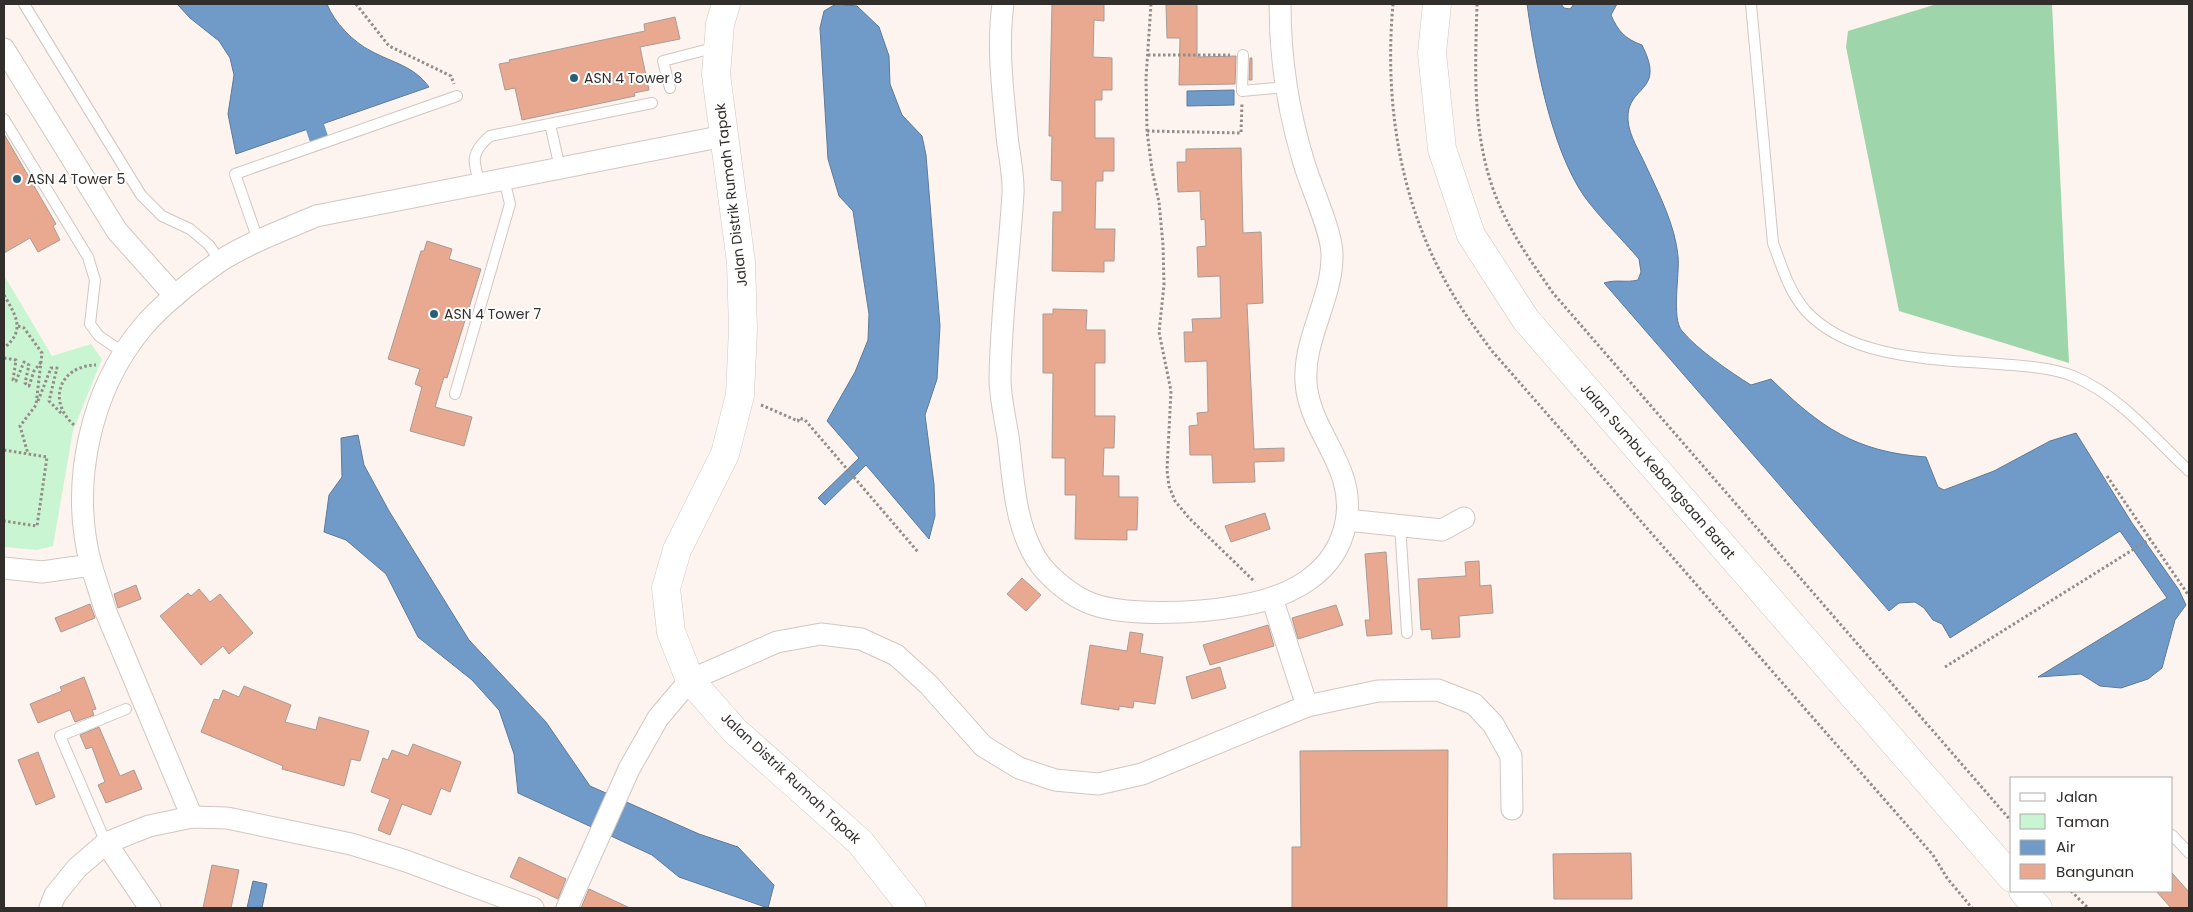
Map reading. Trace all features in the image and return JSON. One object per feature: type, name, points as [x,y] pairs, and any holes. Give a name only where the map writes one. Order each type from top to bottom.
[{"type":"street","name":"Jalan Distrik Rumah Tapak","points":[[726,4],[720,24],[716,75],[742,262],[743,329],[740,395],[725,454],[677,550],[666,588],[671,632],[690,680],[734,731],[860,842],[912,908]]},
{"type":"street","points":[[1003,4],[1000,66],[1013,188],[1000,382],[1020,520],[1032,553],[1054,579],[1084,601],[1114,610],[1186,611],[1239,606],[1272,598],[1317,576],[1336,555],[1347,520],[1346,486],[1338,459],[1314,417],[1306,388],[1307,360],[1331,281],[1332,250],[1303,161],[1286,87],[1280,48],[1280,4]]},
{"type":"street","name":"Jalan Sumbu Kebangsaan Barat","points":[[1437,4],[1432,53],[1442,149],[1471,235],[1526,320],[2010,876]]},
{"type":"street","points":[[4,49],[117,231],[175,296]]},
{"type":"street","points":[[192,817],[106,612],[84,537],[83,494],[89,439],[102,395],[121,359],[142,328],[175,296],[220,261],[258,240],[316,216],[724,136]]},
{"type":"street","points":[[1347,520],[1442,530],[1464,518]]},
{"type":"street","points":[[4,568],[42,572],[91,565]]},
{"type":"street","points":[[1272,598],[1307,706]]},
{"type":"street","points":[[568,908],[629,769],[658,718],[690,680],[777,642],[822,634],[861,639],[896,655],[930,685],[983,746],[1018,768],[1055,780],[1098,784],[1142,774],[1307,706],[1378,691],[1438,690],[1474,704],[1493,724],[1511,756],[1512,809]]},
{"type":"street","points":[[50,908],[55,895],[77,868],[106,843],[149,826],[192,817],[227,818],[351,844],[406,861],[532,908]]},
{"type":"street","points":[[106,843],[150,908]]},
{"type":"street","points":[[2024,892],[2038,908]]},
{"type":"lane","points":[[24,4],[141,195],[162,216],[190,229],[209,245],[220,261]]},
{"type":"lane","points":[[1751,4],[1773,244],[1787,281],[1806,311],[1840,337],[1881,353],[2028,367],[2072,376],[2108,395],[2189,471]]},
{"type":"lane","points":[[670,88],[663,61],[718,47]]},
{"type":"lane","points":[[1243,55],[1242,91],[1286,87]]},
{"type":"lane","points":[[258,240],[235,174],[457,96]]},
{"type":"lane","points":[[480,184],[473,161],[479,146],[490,136],[652,103]]},
{"type":"lane","points":[[4,119],[88,257],[95,280],[90,324],[121,359]]},
{"type":"lane","points":[[550,124],[560,168]]},
{"type":"lane","points":[[455,394],[510,204],[504,179]]},
{"type":"lane","points":[[1400,525],[1407,633]]},
{"type":"lane","points":[[106,843],[60,736],[126,708]]},
{"type":"lane","points":[[2173,836],[2189,853]]},
{"type":"path","points":[[356,4],[390,46],[452,76],[457,96]]},
{"type":"path","points":[[1151,4],[1147,131],[1159,202],[1163,245],[1164,285],[1159,332],[1171,391],[1167,470],[1169,486],[1175,501],[1189,518],[1272,598]]},
{"type":"path","points":[[1393,4],[1391,35],[1393,121],[1400,158],[1412,207],[1430,250],[1459,304],[1492,351],[1933,855],[1947,878],[1972,908]]},
{"type":"path","points":[[1477,4],[1476,118],[1486,169],[1503,214],[1552,293],[2010,820]]},
{"type":"path","points":[[1148,56],[1243,55]]},
{"type":"path","points":[[1147,131],[1242,133],[1242,91]]},
{"type":"path","points":[[4,295],[14,312],[18,326],[17,334],[4,348]]},
{"type":"path","points":[[18,326],[24,328],[42,353],[36,405]]},
{"type":"path","points":[[4,358],[16,360],[12,380],[16,381],[24,362],[29,365],[24,383],[29,386],[34,371],[42,362]]},
{"type":"path","points":[[63,416],[59,400],[61,383],[70,372],[84,365],[121,359]]},
{"type":"path","points":[[28,454],[20,426],[36,405],[51,368],[57,368],[49,401],[89,439]]},
{"type":"path","points":[[740,395],[798,421],[799,418],[805,420],[918,552]]},
{"type":"path","points":[[4,450],[47,457],[37,526],[4,521]]},
{"type":"path","points":[[2107,476],[2189,596]]},
{"type":"path","points":[[1946,667],[2150,539]]},
{"type":"path","points":[[2072,892],[2088,908]]},
{"type":"green space","points":[[1937,4],[2052,4],[2069,363],[1899,311],[1846,47],[1848,31]]},
{"type":"green space","points":[[4,275],[52,356],[91,344],[102,359],[73,431],[53,546],[37,550],[4,547]]},
{"type":"water","points":[[177,4],[327,4],[339,24],[351,37],[371,51],[417,74],[429,87],[236,154],[228,114],[234,75],[230,58],[219,41],[190,18]]},
{"type":"water","points":[[836,4],[857,6],[879,27],[889,56],[890,84],[902,115],[922,136],[926,155],[940,326],[937,379],[925,415],[934,484],[935,516],[929,539],[866,465],[825,505],[818,498],[859,458],[827,421],[855,372],[868,340],[869,314],[853,211],[839,196],[828,159],[820,28],[824,11]]},
{"type":"water","points":[[1527,4],[1561,4],[1564,8],[1570,9],[1574,4],[1617,4],[1611,15],[1616,26],[1631,40],[1642,45],[1650,72],[1648,81],[1629,108],[1628,120],[1630,132],[1661,199],[1674,233],[1678,256],[1676,306],[1679,325],[1682,331],[1697,346],[1751,385],[1771,379],[1806,411],[1840,434],[1859,443],[1879,449],[1926,457],[1938,487],[1944,490],[1994,471],[2050,441],[2076,433],[2132,523],[2179,590],[2186,605],[2175,620],[2162,668],[2148,679],[2121,688],[2100,686],[2081,674],[2038,677],[2167,598],[2120,531],[1950,638],[1942,624],[1933,620],[1924,608],[1915,602],[1899,603],[1889,611],[1604,283],[1638,280],[1641,272],[1639,259],[1584,196],[1562,154],[1546,103]]},
{"type":"water","points":[[1234,90],[1234,105],[1187,106],[1187,91]]},
{"type":"water","points":[[358,435],[364,465],[389,511],[469,640],[546,722],[590,786],[699,834],[738,847],[774,885],[768,908],[679,877],[652,855],[518,793],[514,754],[499,710],[472,680],[418,637],[386,574],[346,540],[324,532],[329,495],[342,477],[341,438]]},
{"type":"water","points":[[253,881],[267,884],[262,908],[247,908]]},
{"type":"building","points":[[1052,4],[1104,4],[1104,21],[1094,20],[1093,57],[1112,58],[1112,90],[1102,90],[1102,100],[1095,100],[1095,138],[1114,138],[1114,171],[1103,171],[1103,181],[1096,181],[1095,229],[1115,229],[1114,261],[1104,261],[1104,272],[1052,271],[1053,212],[1062,212],[1062,181],[1051,180],[1052,136],[1049,136]]},
{"type":"building","points":[[1166,4],[1197,4],[1197,57],[1236,56],[1235,84],[1179,85],[1180,38],[1167,38]]},
{"type":"building","name":"ASN 4 Tower 8","points":[[675,17],[680,39],[640,47],[649,90],[634,93],[635,96],[522,120],[515,88],[505,90],[499,64],[510,62],[509,60],[645,31],[644,24]]},
{"type":"building","points":[[1250,58],[1252,58],[1252,80],[1249,80]]},
{"type":"building","name":"ASN 4 Tower 5","points":[[4,134],[56,224],[53,226],[60,240],[38,252],[30,238],[4,253]]},
{"type":"building","points":[[1241,148],[1243,233],[1261,232],[1263,303],[1247,304],[1254,449],[1284,448],[1284,461],[1254,462],[1255,482],[1213,483],[1212,455],[1190,455],[1189,426],[1198,425],[1197,413],[1208,412],[1207,361],[1185,362],[1184,332],[1193,332],[1192,319],[1221,318],[1220,276],[1198,277],[1197,247],[1206,246],[1205,219],[1201,220],[1200,191],[1178,192],[1177,162],[1186,162],[1186,149]]},
{"type":"building","name":"ASN 4 Tower 7","points":[[427,241],[452,249],[449,259],[481,269],[447,378],[444,377],[435,407],[472,417],[464,446],[410,431],[422,387],[415,384],[420,369],[388,359],[421,251],[424,251]]},
{"type":"building","points":[[1053,309],[1087,310],[1086,330],[1105,330],[1105,363],[1095,363],[1095,416],[1115,416],[1114,448],[1104,448],[1103,476],[1119,476],[1119,497],[1138,497],[1137,530],[1127,530],[1127,540],[1075,539],[1076,495],[1065,495],[1065,458],[1052,458],[1053,373],[1043,373],[1043,314],[1053,314]]},
{"type":"building","points":[[1265,513],[1270,529],[1231,542],[1225,526]]},
{"type":"building","points":[[1386,552],[1392,634],[1367,636],[1365,620],[1370,620],[1365,554]]},
{"type":"building","points":[[1479,561],[1480,586],[1491,585],[1493,613],[1459,616],[1460,637],[1432,639],[1431,629],[1421,630],[1418,579],[1466,576],[1465,562]]},
{"type":"building","points":[[1022,578],[1041,595],[1026,611],[1007,594]]},
{"type":"building","points":[[136,585],[141,599],[118,608],[114,594]]},
{"type":"building","points":[[199,589],[210,602],[220,594],[253,633],[229,654],[223,646],[201,665],[160,616],[188,593],[191,596]]},
{"type":"building","points":[[90,604],[95,618],[61,632],[55,618]]},
{"type":"building","points":[[1336,605],[1343,625],[1298,639],[1292,618]]},
{"type":"building","points":[[1268,625],[1274,646],[1210,665],[1203,645]]},
{"type":"building","points":[[1130,632],[1143,634],[1140,653],[1163,657],[1155,704],[1134,701],[1133,708],[1119,706],[1119,710],[1081,704],[1090,645],[1127,651]]},
{"type":"building","points":[[1220,667],[1226,688],[1192,699],[1186,677]]},
{"type":"building","points":[[84,677],[96,709],[92,710],[94,715],[75,722],[70,710],[38,723],[30,704],[62,691],[60,687]]},
{"type":"building","points":[[244,686],[291,705],[285,722],[316,730],[319,717],[369,731],[360,761],[351,759],[344,786],[282,769],[283,766],[201,732],[214,699],[219,700],[223,690],[239,697]]},
{"type":"building","points":[[99,727],[120,776],[134,770],[142,789],[106,803],[98,785],[105,782],[92,747],[86,749],[80,735]]},
{"type":"building","points":[[413,744],[461,762],[450,792],[441,788],[431,815],[402,804],[390,835],[378,830],[390,799],[371,792],[383,758],[388,760],[392,750],[408,756]]},
{"type":"building","points":[[1448,750],[1447,908],[1292,908],[1292,847],[1301,847],[1300,751]]},
{"type":"building","points":[[38,752],[55,797],[36,805],[18,760]]},
{"type":"building","points":[[1631,853],[1632,899],[1554,899],[1553,854]]},
{"type":"building","points":[[519,857],[566,879],[558,899],[510,877]]},
{"type":"building","points":[[212,865],[239,870],[231,908],[203,908]]},
{"type":"building","points":[[2173,874],[2189,892],[2189,908],[2171,908],[2157,892],[2173,892]]},
{"type":"building","points":[[589,889],[630,908],[581,908]]},
{"type":"waterway","points":[[315,127],[319,139]]},
{"type":"place","name":"ASN 4 Tower 8","points":[[574,78]]},
{"type":"place","name":"ASN 4 Tower 5","points":[[17,179]]},
{"type":"place","name":"ASN 4 Tower 7","points":[[434,314]]}]
